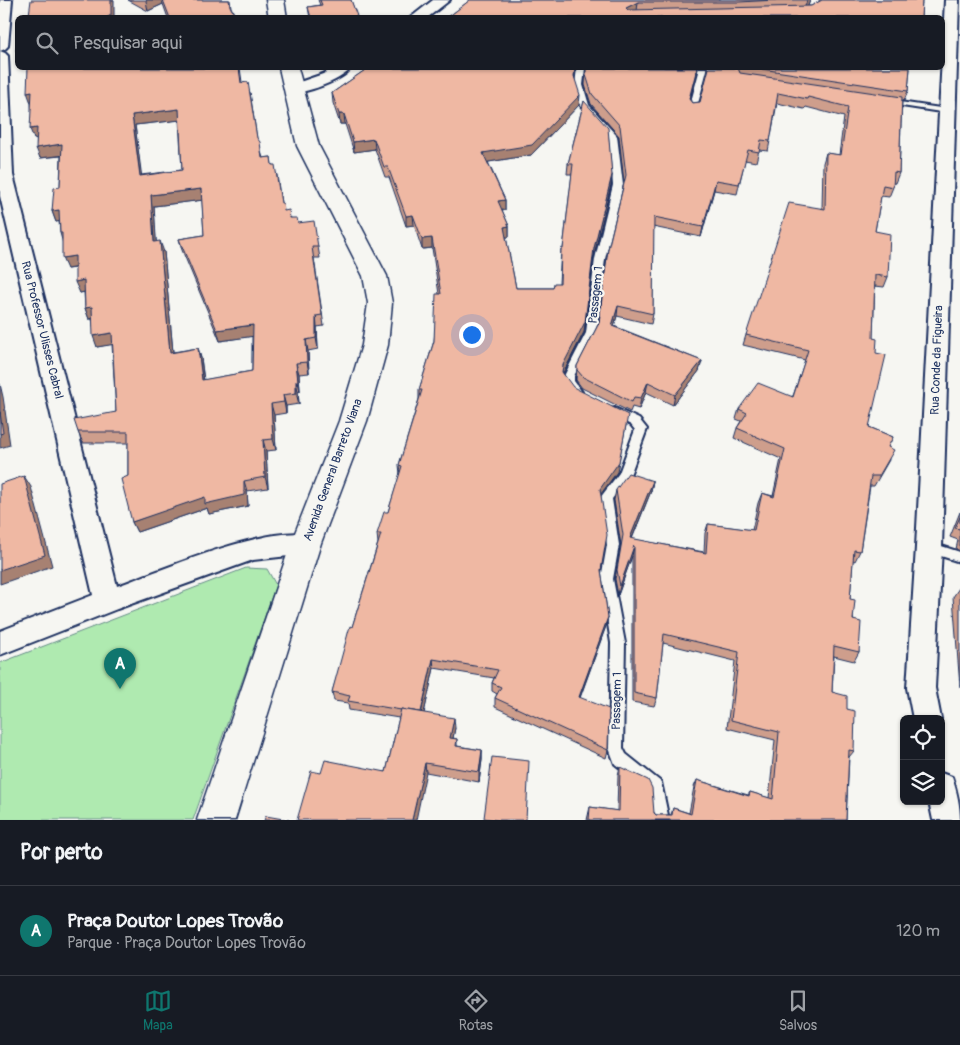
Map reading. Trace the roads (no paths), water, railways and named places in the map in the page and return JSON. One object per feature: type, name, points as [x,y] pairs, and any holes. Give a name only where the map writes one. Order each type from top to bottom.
[{"type":"street","points":[[0,46],[6,0]]},
{"type":"street","points":[[275,0],[278,15]]},
{"type":"street","points":[[421,15],[443,0]]},
{"type":"street","name":"Rua Conde da Figueira","points":[[926,715],[921,688],[929,547],[952,0]]},
{"type":"street","name":"Rua Professor Ulisses Cabral","points":[[0,56],[4,175],[108,600]]},
{"type":"street","points":[[291,78],[329,78],[341,70]]},
{"type":"street","name":"Avenida General Barreto Viana","points":[[216,820],[306,543],[353,421],[374,345],[380,303],[375,276],[308,146],[291,78]]},
{"type":"street","points":[[0,643],[108,600],[252,549],[306,543]]},
{"type":"street","points":[[945,805],[948,820]]},
{"type":"lane","name":"Passagem 1","points":[[581,70],[579,85],[585,106],[613,136],[618,185],[600,259],[591,333],[569,376],[568,382],[572,388],[585,396]]},
{"type":"lane","points":[[693,109],[702,70]]},
{"type":"lane","points":[[883,101],[947,111]]},
{"type":"lane","name":"Passagem 1","points":[[602,405],[635,422],[641,429],[624,475],[606,498],[613,545],[607,579],[618,643],[617,754],[624,762],[650,780],[656,787],[661,820]]},
{"type":"lane","points":[[929,547],[960,557]]},
{"type":"place","name":"Praça Doutor Lopes Trovão","points":[[120,689]]}]
